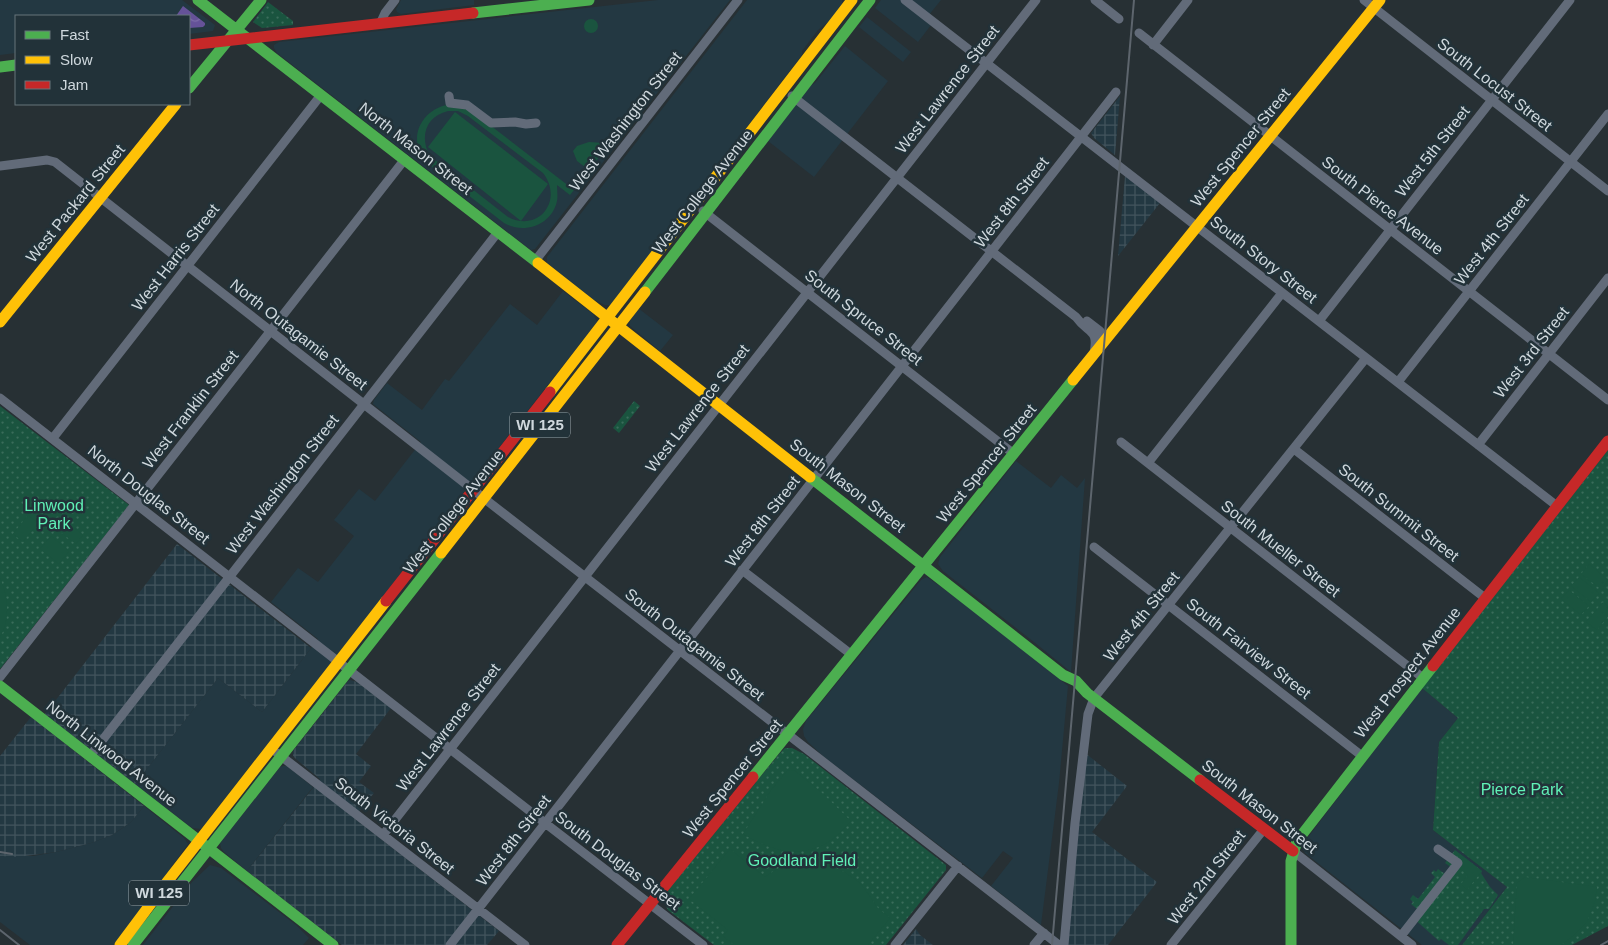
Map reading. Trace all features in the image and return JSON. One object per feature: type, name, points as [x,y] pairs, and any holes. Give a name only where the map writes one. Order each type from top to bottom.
[{"type":"main road","name":"North Mason Street","points":[[198,0],[613,322]]},
{"type":"main road","points":[[190,87],[261,0]]},
{"type":"main road","points":[[190,45],[247,37],[380,24],[531,3],[589,0]]},
{"type":"main road","name":"West College Avenue","points":[[134,945],[271,748],[338,662],[478,494],[613,322],[706,213],[870,0]]},
{"type":"main road","name":"West College Avenue","points":[[613,322],[695,205],[849,2]]},
{"type":"main road","name":"West Spencer Street","points":[[617,945],[1270,136],[1372,2]]},
{"type":"main road","points":[[0,67],[15,65]]},
{"type":"main road","name":"West Packard Street","points":[[0,322],[175,105]]},
{"type":"main road","name":"South Mason Street","points":[[613,322],[813,480],[925,565],[1063,675],[1065,680],[1072,686],[1080,692],[1090,695],[1293,851]]},
{"type":"main road","name":"West Prospect Avenue","points":[[1291,945],[1291,861],[1299,837],[1608,441]]},
{"type":"main road","name":"West College Avenue","points":[[120,945],[204,845],[250,797],[282,757],[349,670],[478,494]]},
{"type":"main road","name":"North Linwood Avenue","points":[[0,686],[333,945]]},
{"type":"main road","points":[[250,797],[248,792],[253,772]]},
{"type":"street","points":[[380,24],[385,13],[395,0]]},
{"type":"street","name":"West Washington Street","points":[[535,261],[738,0]]},
{"type":"street","name":"South Story Street","points":[[905,0],[1557,506]]},
{"type":"street","name":"West Lawrence Street","points":[[383,835],[1036,0]]},
{"type":"street","points":[[1095,0],[1119,19]]},
{"type":"street","points":[[1153,45],[1188,0]]},
{"type":"street","name":"West 5th Street","points":[[1319,321],[1570,0]]},
{"type":"street","name":"South Locust Street","points":[[1372,2],[1491,100],[1608,191]]},
{"type":"street","name":"South Pierce Avenue","points":[[1139,34],[1608,400]]},
{"type":"street","points":[[784,90],[1076,317],[1095,337],[1094,353]]},
{"type":"street","name":"West 8th Street","points":[[450,945],[1116,92]]},
{"type":"street","name":"West Harris Street","points":[[53,438],[321,95]]},
{"type":"street","points":[[449,96],[450,103],[467,105],[492,123],[536,123]]},
{"type":"street","name":"West 4th Street","points":[[1398,382],[1608,114]]},
{"type":"street","name":"West Franklin Street","points":[[0,677],[404,159]]},
{"type":"street","name":"North Outagamie Street","points":[[0,166],[47,160],[55,162],[478,494]]},
{"type":"street","name":"South Spruce Street","points":[[695,205],[808,291],[1014,454]]},
{"type":"street","name":"West Washington Street","points":[[90,756],[498,232]]},
{"type":"street","name":"West 3rd Street","points":[[1478,445],[1608,278]]},
{"type":"street","points":[[1148,463],[1282,293]]},
{"type":"street","points":[[1076,317],[1082,318],[1096,328],[1102,333],[1105,340]]},
{"type":"street","name":"West 4th Street","points":[[1064,945],[1075,823],[1090,695],[1169,605],[1366,358]]},
{"type":"street","name":"North Douglas Street","points":[[0,398],[349,670]]},
{"type":"street","name":"South Mueller Street","points":[[1121,442],[1423,678]]},
{"type":"street","name":"South Summit Street","points":[[1294,449],[1485,598]]},
{"type":"street","name":"South Outagamie Street","points":[[478,494],[1059,945]]},
{"type":"street","name":"South Fairview Street","points":[[1094,547],[1362,756]]},
{"type":"street","points":[[742,570],[852,655]]},
{"type":"street","name":"South Douglas Street","points":[[349,670],[703,945]]},
{"type":"street","name":"South Victoria Street","points":[[271,748],[525,945]]},
{"type":"street","name":"West 2nd Street","points":[[1171,945],[1264,828]]},
{"type":"street","points":[[1400,936],[1458,863],[1438,848]]},
{"type":"street","name":"South Mason Street","points":[[1293,851],[1412,945]]},
{"type":"street","points":[[896,945],[958,866]]},
{"type":"street","points":[[1034,945],[1044,933]]},
{"type":"shaded area","points":[[0,0],[182,0],[215,25],[213,31],[190,34],[190,15],[15,15],[15,53],[0,55]]},
{"type":"shaded area","points":[[401,0],[474,0],[474,5],[401,14],[396,9]]},
{"type":"shaded area","points":[[658,0],[730,0],[535,249],[531,250],[277,53],[274,48],[274,45],[279,42]]},
{"type":"shaded area","points":[[747,0],[842,0],[842,4],[832,19],[818,30],[802,51],[802,55],[611,305],[605,305],[594,300],[547,263],[547,257]]},
{"type":"shaded area","points":[[881,0],[941,0],[925,20],[931,25],[918,42],[875,8]]},
{"type":"shaded area","points":[[867,17],[911,52],[903,62],[859,27]]},
{"type":"shaded area","points":[[845,46],[888,81],[814,177],[768,141],[808,87],[815,83]]},
{"type":"shaded area","points":[[1120,96],[1115,155],[1094,138],[1091,133]]},
{"type":"shaded area","points":[[1125,176],[1160,203],[1118,256]]},
{"type":"shaded area","points":[[563,291],[593,314],[597,322],[201,829],[192,828],[135,784],[218,678],[262,712],[318,639],[271,602],[298,568],[318,582],[354,536],[334,520],[359,489],[375,501],[421,442],[373,404],[387,383],[422,410],[445,379],[449,381],[510,304],[537,325]]},
{"type":"shaded area","points":[[638,308],[673,335],[660,351],[630,326],[629,323]]},
{"type":"shaded area","points":[[1016,461],[1051,488],[1061,475],[1077,488],[1085,478],[1071,672],[943,571],[938,564],[940,557]]},
{"type":"shaded area","points":[[177,544],[311,648],[262,712],[218,678],[135,784],[45,714]]},
{"type":"shaded area","points":[[927,577],[965,604],[1068,686],[1059,783],[1041,925],[991,886],[1013,858],[1003,851],[982,878],[824,757],[804,736],[803,729],[806,721],[921,580]]},
{"type":"shaded area","points":[[350,680],[357,682],[391,708],[356,754],[371,766],[359,782],[374,793],[354,818],[499,931],[487,945],[342,945],[247,871],[320,779],[293,756],[293,751]]},
{"type":"shaded area","points":[[1422,688],[1458,718],[1439,742],[1433,830],[1507,887],[1462,945],[1422,945],[1305,853],[1303,849],[1303,844]]},
{"type":"shaded area","points":[[31,717],[144,806],[131,822],[112,835],[91,843],[56,852],[17,857],[0,856],[0,756]]},
{"type":"shaded area","points":[[1085,753],[1127,786],[1092,832],[1157,882],[1108,945],[1068,945]]},
{"type":"shaded area","points":[[287,766],[313,787],[247,871],[224,852],[220,843],[280,767]]},
{"type":"shaded area","points":[[144,806],[184,838],[188,844],[114,945],[30,945],[0,922],[0,856],[33,856],[91,843],[112,835],[124,827],[131,822]]},
{"type":"shaded area","points":[[210,865],[221,868],[296,925],[309,938],[303,945],[143,945],[192,882]]},
{"type":"shaded area","points":[[916,929],[920,935],[933,945],[903,945]]},
{"type":"green space","points":[[268,2],[293,21],[293,25],[262,28],[253,22]]},
{"type":"green space","points":[[591,19],[596,21],[598,26],[596,31],[591,33],[586,31],[584,26],[586,21]]},
{"type":"green space","points":[[452,104],[473,112],[574,190],[570,195],[557,185],[557,199],[554,209],[543,222],[536,226],[520,228],[504,223],[427,163],[421,154],[417,144],[420,126],[432,111],[441,106]],"holes":[[[448,111],[458,111],[468,116],[543,173],[549,183],[551,194],[545,211],[538,217],[530,221],[519,221],[508,217],[430,156],[425,142],[425,135],[430,122],[440,114]]]},
{"type":"green space","points":[[455,112],[548,184],[521,221],[428,147]]},
{"type":"green space","points":[[589,142],[603,143],[606,148],[589,170],[577,161],[573,151],[577,146]]},
{"type":"green space","points":[[634,401],[640,406],[619,433],[613,428]]},
{"type":"green space","name":"Linwood Park","points":[[0,406],[129,505],[0,669]]},
{"type":"green space","name":"Pierce Park","points":[[1608,450],[1608,926],[1572,945],[1462,945],[1507,887],[1433,830],[1439,742],[1458,718],[1422,688]]},
{"type":"green space","points":[[28,515],[38,523],[23,542],[13,534]]},
{"type":"green space","points":[[63,519],[83,535],[76,544],[55,528]]},
{"type":"green space","points":[[51,536],[69,551],[59,564],[40,549]]},
{"type":"green space","points":[[1589,564],[1608,580],[1602,590],[1581,574]]},
{"type":"green space","points":[[1579,577],[1599,593],[1591,602],[1571,586]]},
{"type":"green space","points":[[0,578],[7,601],[7,616],[0,638]]},
{"type":"green space","points":[[1569,590],[1589,606],[1581,615],[1561,599]]},
{"type":"green space","points":[[1603,602],[1608,606],[1608,616],[1597,630],[1586,622]]},
{"type":"green space","name":"Goodland Field","points":[[785,748],[792,748],[804,754],[946,865],[946,870],[886,945],[714,945],[668,910],[665,900],[668,890]]},
{"type":"green space","points":[[794,770],[821,792],[851,821],[825,844],[811,850],[780,850],[743,834],[771,790],[787,771]]},
{"type":"green space","points":[[730,849],[765,877],[775,870],[798,863],[811,863],[835,868],[860,883],[878,908],[890,918],[868,945],[734,945],[723,936],[728,930],[689,899]]},
{"type":"green space","points":[[1455,850],[1482,871],[1481,873],[1490,887],[1498,895],[1489,909],[1484,909],[1458,945],[1449,945],[1441,939],[1439,941],[1412,917],[1417,909],[1411,904],[1413,902],[1410,899],[1413,895],[1418,899],[1435,877],[1431,873],[1434,870],[1436,872],[1438,869],[1445,874],[1451,867],[1445,863]]},
{"type":"green space","points":[[1460,854],[1482,871],[1467,890],[1461,884],[1468,875],[1453,863]]},
{"type":"green space","points":[[1525,877],[1597,887],[1595,901],[1587,922],[1561,945],[1513,945],[1517,883]]},
{"type":"water","points":[[183,6],[205,23],[205,25],[203,27],[190,28],[190,15],[177,15]]},
{"type":"railway","points":[[1052,945],[1134,0]]},
{"type":"railway","points":[[0,852],[12,854]]},
{"type":"railway","points":[[0,930],[19,945]]},
{"type":"railway","points":[[1601,945],[1608,941]]},
{"type":"traffic: fast","points":[[198,0],[538,263]]},
{"type":"traffic: fast","points":[[190,87],[261,0]]},
{"type":"traffic: fast","points":[[473,13],[589,0]]},
{"type":"traffic: fast","points":[[645,292],[870,0]]},
{"type":"traffic: fast","points":[[0,67],[15,65]]},
{"type":"traffic: fast","points":[[753,777],[1073,380]]},
{"type":"traffic: fast","points":[[810,477],[1063,675],[1076,681],[1087,693],[1200,780]]},
{"type":"traffic: fast","points":[[133,945],[441,553]]},
{"type":"traffic: fast","points":[[1291,945],[1291,861],[1297,841],[1433,666]]},
{"type":"traffic: fast","points":[[0,686],[333,945]]},
{"type":"traffic: slow","points":[[550,392],[852,0]]},
{"type":"traffic: slow","points":[[1073,380],[1380,0]]},
{"type":"traffic: slow","points":[[0,322],[175,105]]},
{"type":"traffic: slow","points":[[538,263],[810,477]]},
{"type":"traffic: slow","points":[[441,553],[645,292]]},
{"type":"traffic: slow","points":[[120,945],[386,601]]},
{"type":"traffic: jam","points":[[190,45],[473,13]]},
{"type":"traffic: jam","points":[[386,601],[550,392]]},
{"type":"traffic: jam","points":[[1433,666],[1608,441]]},
{"type":"traffic: jam","points":[[617,945],[753,777]]},
{"type":"traffic: jam","points":[[1200,780],[1293,851]]}]
